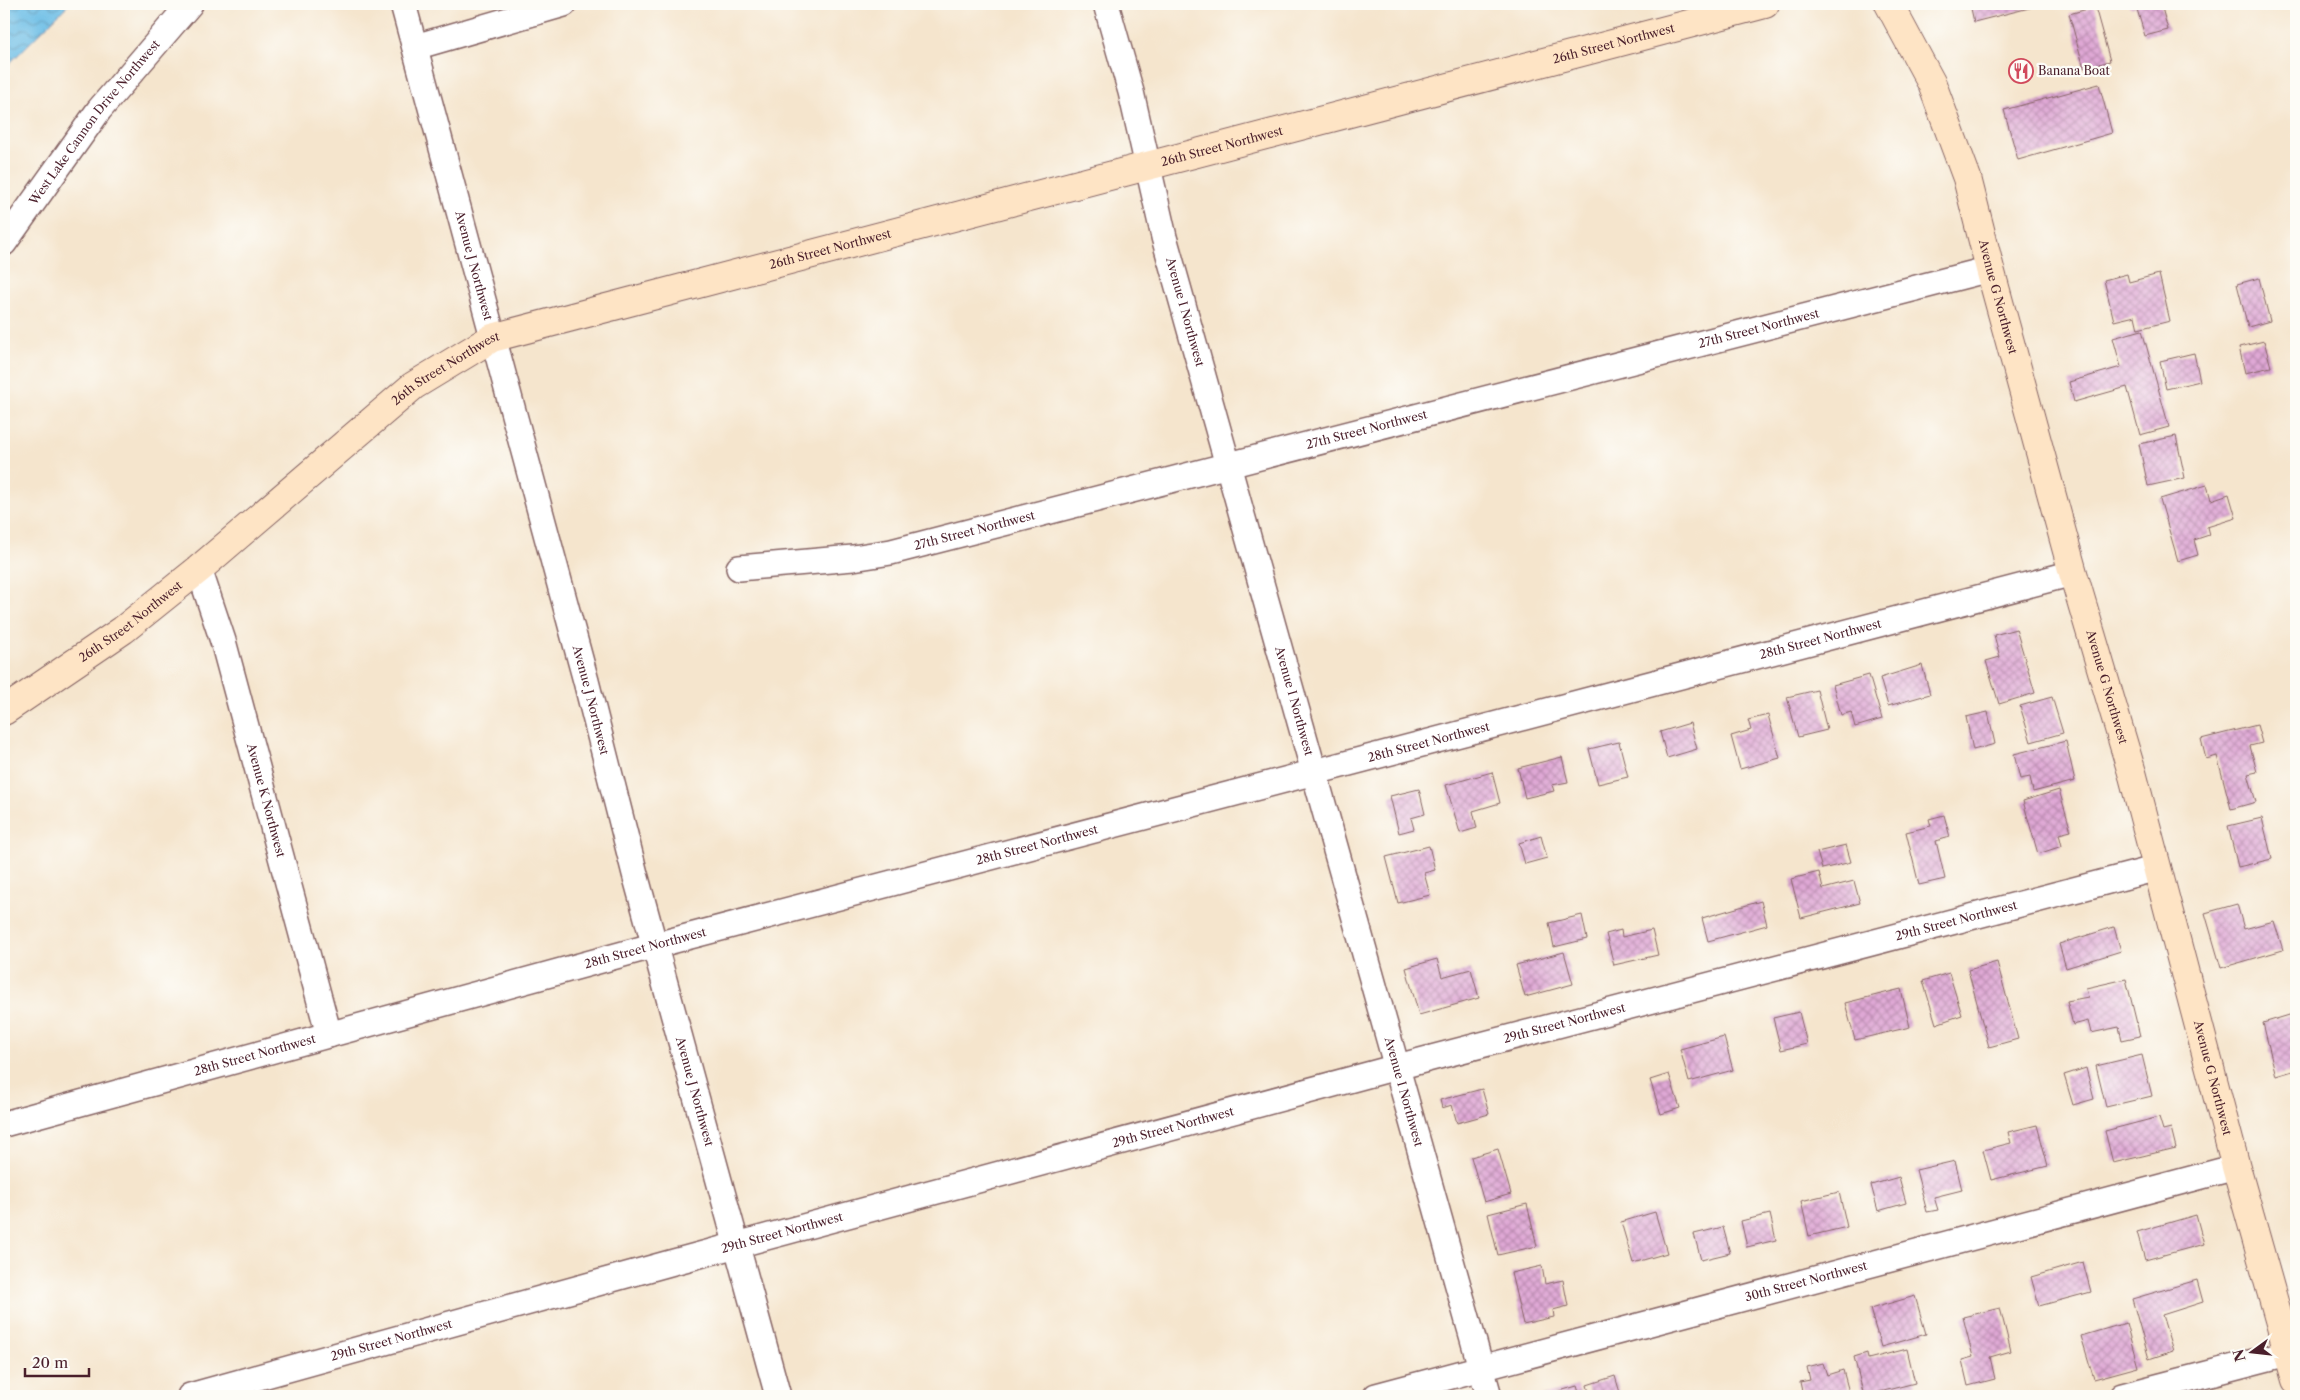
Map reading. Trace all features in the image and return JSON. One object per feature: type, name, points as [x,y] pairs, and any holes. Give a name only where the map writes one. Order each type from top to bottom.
[{"type":"street","name":"West Lake Cannon Drive Northwest","points":[[4,243],[98,110],[190,4]]},
{"type":"street","points":[[415,47],[564,4]]},
{"type":"street","name":"Avenue I Northwest","points":[[1106,4],[1148,164],[1164,237],[1489,1396]]},
{"type":"street","name":"26th Street Northwest","points":[[4,711],[123,630],[199,569],[413,386],[492,338],[1148,164],[1765,4]]},
{"type":"street","name":"Avenue G Northwest","points":[[1889,4],[1917,54],[1945,115],[1967,178],[2073,573],[2158,868],[2236,1167],[2294,1370]]},
{"type":"street","name":"Avenue J Northwest","points":[[411,10],[415,47],[492,338],[778,1396]]},
{"type":"street","name":"27th Street Northwest","points":[[739,568],[853,558],[891,552],[1990,269]]},
{"type":"street","name":"Avenue K Northwest","points":[[199,569],[223,641],[330,1034]]},
{"type":"street","name":"28th Street Northwest","points":[[4,1124],[656,945],[1314,770],[1389,753],[2073,573]]},
{"type":"street","name":"29th Street Northwest","points":[[190,1396],[1398,1067],[2158,868]]},
{"type":"street","name":"30th Street Northwest","points":[[1376,1396],[2236,1167]]},
{"type":"street","points":[[2122,1396],[2294,1370]]},
{"type":"water","points":[[4,4],[69,4],[4,69]]},
{"type":"building","points":[[1970,4],[2045,4],[1974,22]]},
{"type":"building","points":[[2128,4],[2161,4],[2168,30],[2145,36],[2136,6],[2130,8]]},
{"type":"building","points":[[2095,7],[2110,61],[2084,68],[2069,14]]},
{"type":"building","points":[[2099,84],[2112,133],[2018,160],[2004,110]]},
{"type":"building","points":[[2127,274],[2129,282],[2159,274],[2170,321],[2138,329],[2135,316],[2114,321],[2104,280]]},
{"type":"building","points":[[2259,278],[2270,321],[2248,327],[2237,284]]},
{"type":"building","points":[[2142,330],[2169,427],[2140,435],[2127,387],[2074,402],[2069,382],[2121,367],[2113,338]]},
{"type":"building","points":[[2264,341],[2271,367],[2245,373],[2239,347]]},
{"type":"building","points":[[2194,353],[2200,381],[2166,389],[2160,361]]},
{"type":"building","points":[[2176,436],[2185,478],[2148,486],[2139,444]]},
{"type":"building","points":[[2207,485],[2211,500],[2229,494],[2236,518],[2207,527],[2209,535],[2194,540],[2198,555],[2178,561],[2160,499]]},
{"type":"building","points":[[2016,629],[2035,693],[1999,704],[1986,661],[2000,657],[1994,635]]},
{"type":"building","points":[[1922,665],[1930,694],[1888,706],[1880,678]]},
{"type":"building","points":[[1869,675],[1882,719],[1855,727],[1851,712],[1841,715],[1833,685]]},
{"type":"building","points":[[1817,690],[1827,730],[1798,737],[1787,697]]},
{"type":"building","points":[[2052,697],[2063,733],[2031,742],[2020,706]]},
{"type":"building","points":[[1988,712],[1995,744],[1973,750],[1966,717]]},
{"type":"building","points":[[1768,715],[1780,758],[1740,769],[1731,736],[1751,730],[1748,720]]},
{"type":"building","points":[[1690,723],[1697,749],[1667,758],[1660,732]]},
{"type":"building","points":[[2257,725],[2262,743],[2250,746],[2257,772],[2248,774],[2256,802],[2231,809],[2217,756],[2206,759],[2201,739]]},
{"type":"building","points":[[2066,741],[2075,781],[2033,792],[2030,777],[2020,779],[2014,754]]},
{"type":"building","points":[[1619,742],[1628,777],[1598,784],[1589,749]]},
{"type":"building","points":[[1562,757],[1568,782],[1552,785],[1554,791],[1525,798],[1518,768]]},
{"type":"building","points":[[1492,772],[1500,803],[1473,811],[1477,828],[1460,833],[1446,785]]},
{"type":"building","points":[[1419,789],[1425,814],[1411,818],[1414,829],[1399,833],[1390,796]]},
{"type":"building","points":[[2059,790],[2071,831],[2059,834],[2062,846],[2038,854],[2023,801]]},
{"type":"building","points":[[1944,815],[1950,837],[1936,841],[1945,879],[1919,885],[1906,832],[1931,826],[1929,819]]},
{"type":"building","points":[[2262,818],[2272,859],[2238,867],[2228,826]]},
{"type":"building","points":[[1541,836],[1547,858],[1525,864],[1519,843]]},
{"type":"building","points":[[1846,845],[1851,862],[1822,869],[1817,852]]},
{"type":"building","points":[[1429,846],[1435,870],[1424,873],[1430,895],[1398,903],[1386,857]]},
{"type":"building","points":[[1819,872],[1823,889],[1854,881],[1860,903],[1801,918],[1791,879]]},
{"type":"building","points":[[1761,901],[1767,925],[1708,941],[1702,918]]},
{"type":"building","points":[[2237,904],[2244,929],[2274,921],[2283,950],[2221,968],[2205,913]]},
{"type":"building","points":[[1582,915],[1587,939],[1554,947],[1549,923]]},
{"type":"building","points":[[2114,927],[2121,951],[2066,968],[2059,944]]},
{"type":"building","points":[[1621,930],[1622,937],[1652,930],[1658,955],[1614,965],[1606,934]]},
{"type":"building","points":[[1564,952],[1573,984],[1525,997],[1516,965]]},
{"type":"building","points":[[1437,959],[1442,977],[1471,969],[1479,998],[1419,1015],[1406,968]]},
{"type":"building","points":[[1997,962],[2018,1039],[1989,1047],[1968,970]]},
{"type":"building","points":[[1949,973],[1962,1015],[1936,1024],[1923,981]]},
{"type":"building","points":[[2126,979],[2140,1036],[2122,1040],[2119,1027],[2091,1033],[2088,1021],[2073,1025],[2067,1001],[2088,997],[2086,988]]},
{"type":"building","points":[[1901,989],[1910,1027],[1855,1040],[1845,1003]]},
{"type":"building","points":[[1799,1012],[1807,1044],[1781,1050],[1773,1018]]},
{"type":"building","points":[[2296,1013],[2296,1070],[2276,1076],[2263,1023]]},
{"type":"building","points":[[1724,1037],[1733,1070],[1689,1082],[1680,1049]]},
{"type":"building","points":[[2142,1055],[2152,1096],[2106,1107],[2096,1066]]},
{"type":"building","points":[[2086,1068],[2094,1099],[2073,1105],[2064,1075]]},
{"type":"building","points":[[1669,1074],[1680,1108],[1661,1114],[1650,1080]]},
{"type":"building","points":[[1482,1089],[1489,1114],[1457,1123],[1452,1105],[1442,1108],[1440,1100]]},
{"type":"building","points":[[2159,1117],[2163,1130],[2171,1128],[2176,1148],[2113,1163],[2105,1131]]},
{"type":"building","points":[[2037,1125],[2048,1166],[1991,1180],[1983,1150],[2011,1143],[2008,1132]]},
{"type":"building","points":[[1498,1149],[1511,1194],[1484,1202],[1471,1157]]},
{"type":"building","points":[[1955,1161],[1962,1190],[1934,1197],[1938,1210],[1927,1212],[1916,1170]]},
{"type":"building","points":[[1899,1177],[1906,1203],[1878,1211],[1871,1185]]},
{"type":"building","points":[[1839,1192],[1847,1227],[1809,1236],[1801,1201]]},
{"type":"building","points":[[1527,1204],[1537,1246],[1498,1255],[1488,1214]]},
{"type":"building","points":[[1655,1212],[1667,1253],[1633,1263],[1621,1222]]},
{"type":"building","points":[[1770,1214],[1776,1240],[1747,1247],[1741,1221]]},
{"type":"building","points":[[2196,1215],[2204,1244],[2145,1260],[2137,1232]]},
{"type":"building","points":[[1723,1227],[1730,1253],[1701,1260],[1694,1234]]},
{"type":"building","points":[[2083,1262],[2091,1292],[2039,1306],[2031,1277]]},
{"type":"building","points":[[1542,1266],[1545,1284],[1563,1280],[1568,1306],[1553,1310],[1554,1317],[1523,1324],[1511,1273]]},
{"type":"building","points":[[2197,1280],[2203,1302],[2162,1315],[2173,1351],[2149,1359],[2132,1299]]},
{"type":"building","points":[[1915,1296],[1926,1334],[1881,1347],[1870,1309]]},
{"type":"building","points":[[2000,1308],[2011,1351],[1990,1357],[1995,1379],[1968,1386],[1962,1360],[1973,1357],[1963,1317]]},
{"type":"building","points":[[2126,1323],[2138,1367],[2094,1379],[2081,1336]]},
{"type":"building","points":[[1907,1349],[1915,1383],[1864,1396],[1854,1357],[1867,1353],[1868,1359]]},
{"type":"building","points":[[1823,1363],[1827,1375],[1843,1370],[1850,1396],[1803,1396],[1800,1382],[1810,1380],[1807,1367]]},
{"type":"building","points":[[1615,1376],[1621,1396],[1590,1396],[1587,1385]]},
{"type":"building","points":[[1577,1386],[1580,1396],[1542,1396]]},
{"type":"place","name":"Banana Boat","points":[[2021,71]]}]
